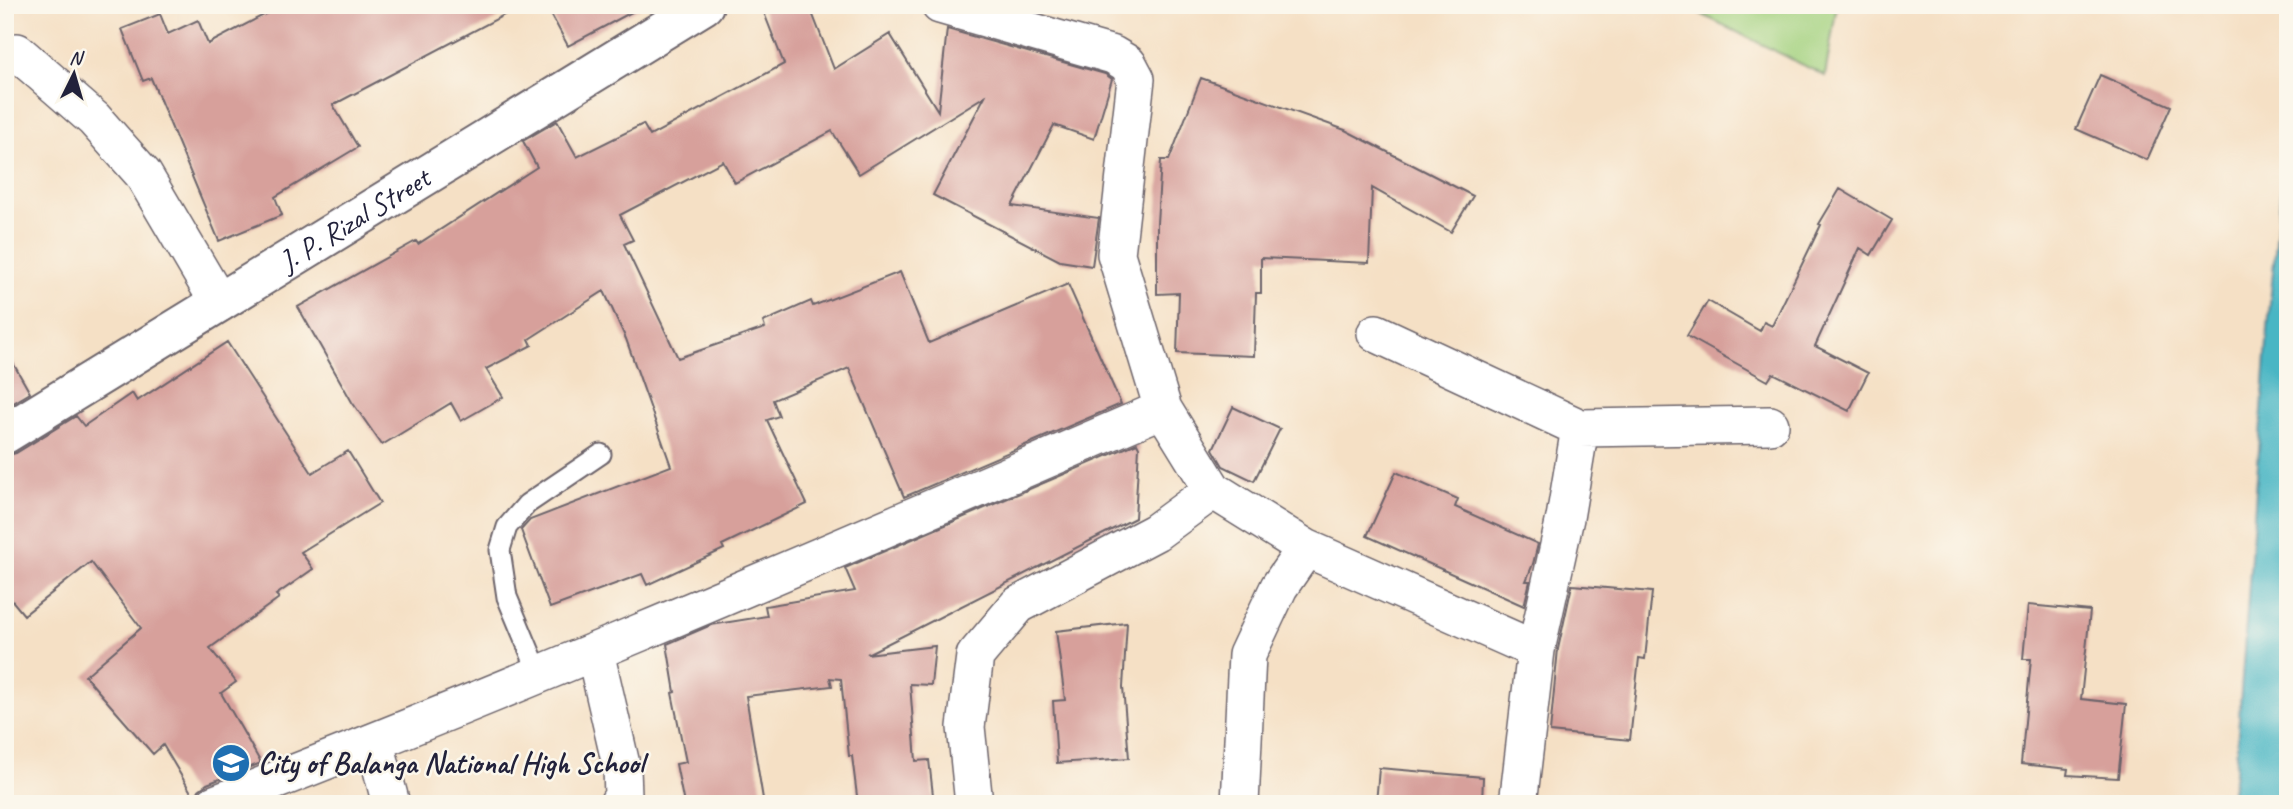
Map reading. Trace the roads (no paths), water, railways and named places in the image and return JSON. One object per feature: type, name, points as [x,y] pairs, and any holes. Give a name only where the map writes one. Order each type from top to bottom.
[{"type":"street","name":"J. P. Rizal Street","points":[[5,434],[704,5]]},
{"type":"street","points":[[940,5],[1113,55],[1128,64],[1136,79],[1116,254],[1163,409],[1213,490],[1306,548],[1536,650]]},
{"type":"street","points":[[17,52],[94,119],[143,174],[219,303]]},
{"type":"street","points":[[1376,333],[1580,428],[1770,425]]},
{"type":"street","points":[[215,804],[375,743],[595,652],[1163,409]]},
{"type":"street","points":[[1518,804],[1536,650],[1565,518],[1580,428]]},
{"type":"street","points":[[974,804],[966,727],[975,656],[1018,605],[1156,532],[1213,490]]},
{"type":"street","points":[[1240,804],[1247,655],[1279,587],[1306,548]]},
{"type":"street","points":[[595,652],[622,769],[623,795],[618,804]]},
{"type":"street","points":[[375,743],[391,804]]},
{"type":"lane","points":[[539,674],[507,597],[500,550],[507,527],[527,504],[601,454]]},
{"type":"water","points":[[2288,120],[2288,804],[2230,804],[2235,772],[2270,302]]},
{"type":"place","name":"City of Balanga National High School","points":[[231,763]]}]
